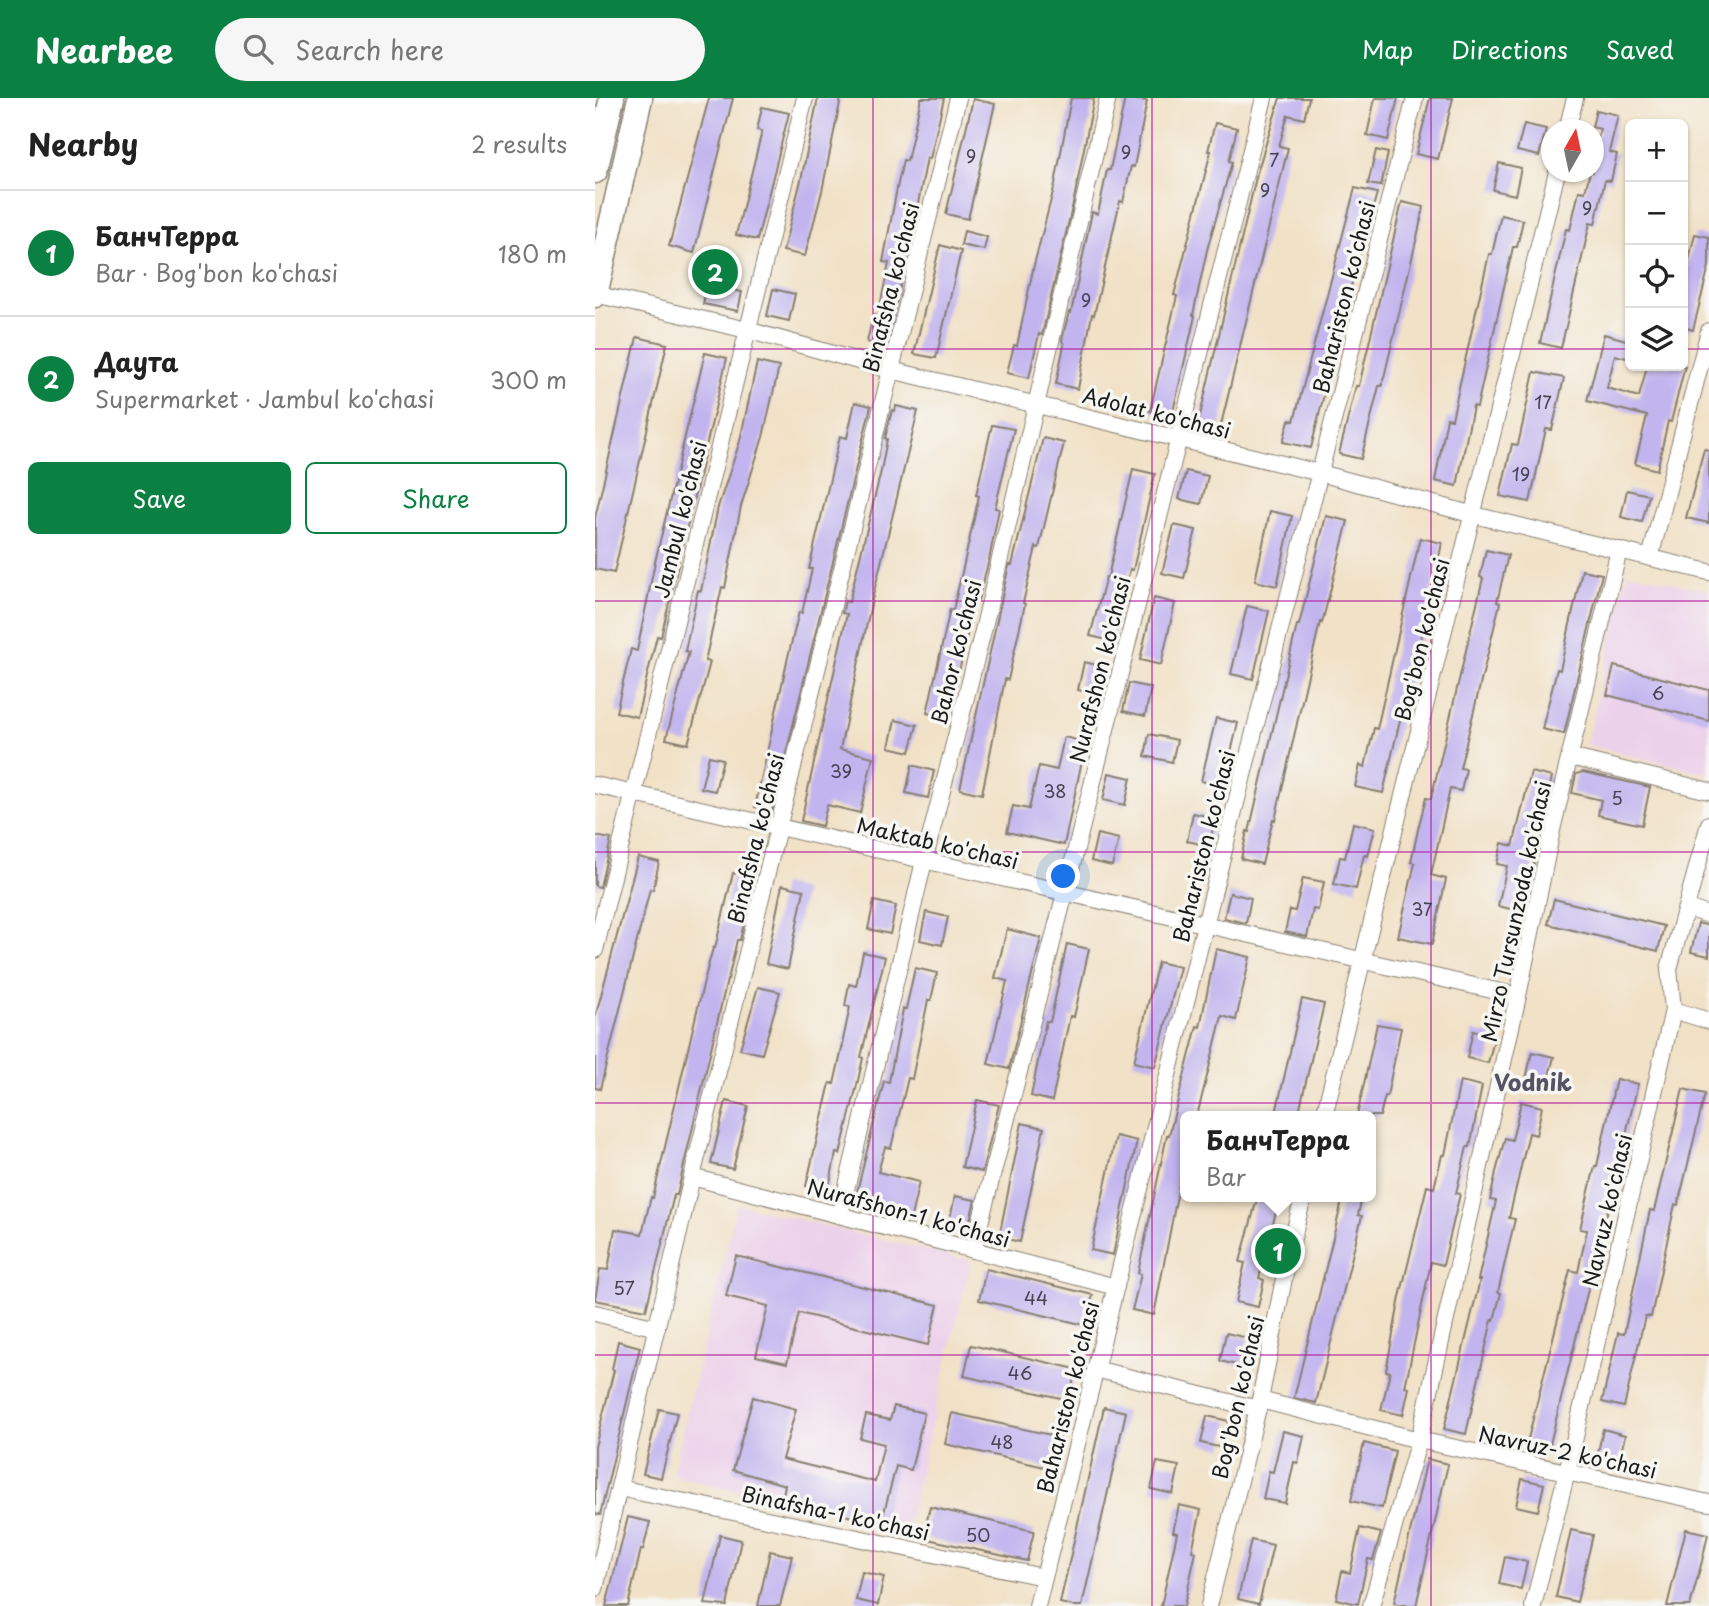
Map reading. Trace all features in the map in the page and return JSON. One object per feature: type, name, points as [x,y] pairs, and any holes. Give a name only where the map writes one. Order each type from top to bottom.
[{"type":"main road","points":[[595,171],[612,98]]},
{"type":"main road","points":[[595,294],[640,98]]},
{"type":"street","name":"Jambul ko'chasi","points":[[595,950],[805,98]]},
{"type":"street","name":"Binafsha ko'chasi","points":[[595,1589],[692,1177],[958,98]]},
{"type":"street","name":"Bahor ko'chasi","points":[[839,1215],[983,631],[1108,98]]},
{"type":"street","name":"Nurafshon ko'chasi","points":[[973,1250],[1264,98]]},
{"type":"street","name":"Bahariston ko'chasi","points":[[1037,1606],[1205,925],[1415,98]]},
{"type":"street","points":[[1570,119],[1575,98]]},
{"type":"street","name":"Bog'bon ko'chasi","points":[[1325,1111],[1555,182]]},
{"type":"street","name":"Adolat ko'chasi","points":[[595,294],[1709,572]]},
{"type":"street","points":[[1650,558],[1709,331]]},
{"type":"street","name":"Mirzo Tursunzoda ko'chasi","points":[[1371,1606],[1419,1440],[1570,757],[1619,551]]},
{"type":"street","points":[[1570,757],[1709,791]]},
{"type":"street","name":"Maktab ko'chasi","points":[[595,785],[1518,996]]},
{"type":"street","name":"Navruz ko'chasi","points":[[1533,1606],[1567,1472],[1673,1010],[1669,969],[1709,824]]},
{"type":"street","points":[[1686,908],[1709,915]]},
{"type":"street","points":[[1673,1010],[1709,1021]]},
{"type":"street","name":"Nurafshon-1 ko'chasi","points":[[692,1177],[1117,1287]]},
{"type":"street","name":"Bog'bon ko'chasi","points":[[1209,1606],[1259,1405],[1302,1202]]},
{"type":"street","points":[[595,1313],[657,1328]]},
{"type":"street","name":"Navruz-2 ko'chasi","points":[[1095,1369],[1709,1503]]},
{"type":"street","name":"Binafsha-1 ko'chasi","points":[[619,1488],[1043,1577]]},
{"type":"shaded area","points":[[1628,572],[1709,591],[1709,774],[1586,745]]},
{"type":"shaded area","points":[[737,1204],[971,1261],[906,1531],[672,1475]]},
{"type":"building","points":[[709,98],[733,98],[694,253],[669,246]]},
{"type":"building","points":[[818,98],[841,98],[822,191],[805,256],[783,251]]},
{"type":"building","points":[[921,98],[944,98],[930,159],[927,158],[886,347],[867,342],[873,315],[878,316],[889,263],[883,262],[897,188],[903,160],[907,161]]},
{"type":"building","points":[[1071,98],[1094,98],[1074,199],[1042,335],[1039,334],[1029,378],[1007,373],[1014,345],[1017,346],[1055,184]]},
{"type":"building","points":[[1125,98],[1147,101],[1134,167],[1131,166],[1123,202],[1120,201],[1094,315],[1092,314],[1078,389],[1056,384],[1064,345],[1062,340],[1069,312],[1071,313],[1092,212],[1098,214],[1107,170],[1110,170]]},
{"type":"building","points":[[1280,98],[1309,98],[1304,119],[1288,115],[1279,146],[1288,148],[1220,429],[1198,424],[1257,173]]},
{"type":"building","points":[[1375,98],[1398,98],[1388,140],[1367,135]]},
{"type":"building","points":[[1430,98],[1453,98],[1438,159],[1416,154]]},
{"type":"building","points":[[973,99],[995,104],[968,219],[946,214]]},
{"type":"building","points":[[762,107],[789,113],[757,240],[736,235],[762,131],[757,130]]},
{"type":"building","points":[[1596,110],[1618,115],[1609,152],[1617,154],[1611,181],[1605,180],[1595,224],[1590,223],[1561,348],[1540,343],[1566,229],[1570,230],[1579,191],[1585,192],[1588,182],[1604,182],[1604,119],[1594,119]]},
{"type":"building","points":[[1215,123],[1237,128],[1229,161],[1232,162],[1207,250],[1172,416],[1150,411],[1177,296],[1174,295],[1211,151],[1208,151]]},
{"type":"building","points":[[1524,124],[1541,128],[1539,156],[1517,151]]},
{"type":"building","points":[[1376,150],[1388,153],[1381,186],[1368,184]]},
{"type":"building","points":[[1499,163],[1521,168],[1515,195],[1493,190]]},
{"type":"building","points":[[1355,188],[1377,193],[1345,308],[1311,448],[1283,442],[1289,420],[1294,421]]},
{"type":"building","points":[[1402,202],[1424,207],[1382,386],[1379,386],[1361,459],[1339,454],[1356,386],[1359,386]]},
{"type":"building","points":[[1501,215],[1523,220],[1517,247],[1513,247],[1477,407],[1473,406],[1457,486],[1435,481],[1447,418],[1452,419],[1489,254],[1492,254]]},
{"type":"building","points":[[964,231],[987,237],[984,250],[961,245]]},
{"type":"building","points":[[1695,234],[1709,237],[1709,266],[1693,330],[1688,328],[1688,264]]},
{"type":"building","points":[[940,245],[961,251],[936,358],[914,354]]},
{"type":"building","points":[[707,285],[742,292],[738,311],[703,304]]},
{"type":"building","points":[[773,289],[795,294],[789,321],[767,316]]},
{"type":"building","points":[[1604,334],[1625,340],[1625,358],[1615,355],[1607,388],[1639,397],[1646,371],[1684,371],[1671,422],[1668,421],[1657,470],[1635,464],[1647,416],[1587,401]]},
{"type":"building","points":[[637,337],[667,344],[614,573],[595,569],[595,518]]},
{"type":"building","points":[[705,353],[727,358],[661,637],[657,636],[637,717],[616,712],[631,649],[637,651],[655,562]]},
{"type":"building","points":[[757,362],[779,367],[763,437],[741,506],[725,588],[722,587],[705,661],[710,662],[688,744],[666,739],[689,652],[685,651],[698,590],[701,591],[718,507],[740,441]]},
{"type":"building","points":[[1534,372],[1564,378],[1552,430],[1546,429],[1530,502],[1500,496],[1512,444],[1518,445]]},
{"type":"building","points":[[855,402],[871,406],[772,811],[755,807],[788,657],[799,612],[802,613],[812,569],[809,569],[840,436],[847,438]]},
{"type":"building","points":[[896,406],[918,411],[872,600],[840,749],[873,757],[860,813],[827,805],[822,826],[801,821],[847,614],[842,613],[845,601],[849,602],[881,471],[887,439],[885,438],[892,410],[895,411]]},
{"type":"building","points":[[992,425],[1014,429],[995,508],[999,509],[989,560],[978,600],[975,599],[949,718],[927,713],[950,609],[953,610],[963,568]]},
{"type":"building","points":[[1043,438],[1064,443],[1039,548],[1036,547],[1008,680],[1005,679],[982,794],[960,789],[1009,565],[1012,565]]},
{"type":"building","points":[[1704,449],[1709,450],[1709,523],[1686,518]]},
{"type":"building","points":[[1133,469],[1155,474],[1133,570],[1130,569],[1112,641],[1090,636],[1108,577]]},
{"type":"building","points":[[1186,471],[1208,476],[1201,504],[1179,499]]},
{"type":"building","points":[[1627,490],[1649,495],[1642,522],[1621,517]]},
{"type":"building","points":[[1270,511],[1292,516],[1277,586],[1255,581]]},
{"type":"building","points":[[1326,516],[1348,521],[1322,623],[1320,622],[1275,820],[1273,819],[1262,864],[1241,859]]},
{"type":"building","points":[[1174,525],[1196,530],[1184,578],[1162,573]]},
{"type":"building","points":[[1420,538],[1442,543],[1383,793],[1355,787],[1360,765],[1365,767],[1374,728],[1377,729]]},
{"type":"building","points":[[1486,550],[1508,555],[1497,602],[1500,603],[1460,768],[1466,769],[1461,791],[1450,789],[1431,875],[1446,879],[1432,944],[1398,937],[1415,863],[1411,862],[1419,825],[1426,798],[1431,799],[1483,578],[1480,577]]},
{"type":"building","points":[[1582,570],[1602,574],[1564,734],[1542,729],[1557,669],[1560,670]]},
{"type":"building","points":[[1154,598],[1175,603],[1161,665],[1140,660]]},
{"type":"building","points":[[1247,606],[1269,611],[1253,679],[1231,674]]},
{"type":"building","points":[[1084,662],[1106,667],[1099,695],[1078,690]]},
{"type":"building","points":[[1614,666],[1709,690],[1709,721],[1607,695]]},
{"type":"building","points":[[1129,683],[1151,688],[1145,716],[1123,711]]},
{"type":"building","points":[[1216,718],[1238,723],[1223,786],[1201,781]]},
{"type":"building","points":[[895,720],[917,725],[910,752],[889,747]]},
{"type":"building","points":[[1149,734],[1177,740],[1172,762],[1145,756]]},
{"type":"building","points":[[1064,737],[1086,742],[1064,845],[1007,832],[1013,806],[1029,809],[1039,766],[1057,770]]},
{"type":"building","points":[[709,756],[723,759],[715,791],[701,788]]},
{"type":"building","points":[[912,765],[934,771],[928,798],[906,793]]},
{"type":"building","points":[[1531,772],[1552,777],[1532,872],[1529,871],[1519,911],[1498,906],[1507,866],[1497,864],[1502,843],[1513,846]]},
{"type":"building","points":[[1583,772],[1650,787],[1642,825],[1598,815],[1601,800],[1572,793],[1576,774]]},
{"type":"building","points":[[1109,773],[1131,778],[1125,805],[1103,800]]},
{"type":"building","points":[[1193,813],[1215,818],[1209,846],[1187,841]]},
{"type":"building","points":[[1353,823],[1375,828],[1368,856],[1364,855],[1356,889],[1334,884],[1340,857],[1345,858]]},
{"type":"building","points":[[1097,834],[1119,839],[1112,866],[1091,861]]},
{"type":"building","points":[[595,836],[611,839],[600,887],[595,886]]},
{"type":"building","points":[[638,857],[659,862],[600,1089],[595,1088],[595,1018]]},
{"type":"building","points":[[733,873],[755,878],[740,940],[737,940],[677,1195],[674,1195],[646,1310],[595,1300],[600,1269],[608,1270],[615,1229],[642,1234]]},
{"type":"building","points":[[1303,878],[1324,882],[1318,910],[1313,909],[1307,937],[1285,932],[1290,910],[1295,911]]},
{"type":"building","points":[[782,885],[804,890],[788,969],[766,964]]},
{"type":"building","points":[[1230,893],[1251,898],[1246,923],[1224,918]]},
{"type":"building","points":[[1554,899],[1664,926],[1658,951],[1548,924]]},
{"type":"building","points":[[874,901],[896,906],[890,934],[868,929]]},
{"type":"building","points":[[926,912],[948,917],[942,945],[920,940]]},
{"type":"building","points":[[1698,923],[1709,926],[1709,956],[1691,952]]},
{"type":"building","points":[[1007,929],[1041,938],[1009,1069],[988,1064],[1007,981],[995,978]]},
{"type":"building","points":[[1067,944],[1089,949],[1074,1017],[1070,1016],[1052,1101],[1031,1096],[1046,1021],[1050,1022]]},
{"type":"building","points":[[1216,949],[1250,957],[1236,1020],[1222,1016],[1198,1111],[1180,1111],[1180,1180],[1154,1315],[1132,1310],[1167,1135],[1197,1026],[1200,1027]]},
{"type":"building","points":[[863,952],[885,957],[857,1085],[840,1154],[836,1153],[828,1192],[806,1186],[830,1083],[834,1084],[844,1040],[850,1007],[845,1006],[849,984],[856,986]]},
{"type":"building","points":[[1158,962],[1180,967],[1155,1067],[1134,1062]]},
{"type":"building","points":[[915,968],[937,973],[931,1000],[928,1000],[912,1079],[908,1078],[891,1148],[885,1147],[878,1172],[919,1182],[911,1217],[854,1204],[884,1081],[889,1082],[903,1009],[906,1009]]},
{"type":"building","points":[[758,987],[780,992],[762,1054],[740,1049]]},
{"type":"building","points":[[1302,999],[1324,1004],[1299,1111],[1276,1111]]},
{"type":"building","points":[[1377,1024],[1401,1028],[1387,1096],[1380,1116],[1376,1116],[1376,1111],[1358,1111]]},
{"type":"building","points":[[1473,1031],[1495,1036],[1488,1063],[1467,1058]]},
{"type":"building","points":[[1532,1052],[1554,1057],[1547,1084],[1526,1079]]},
{"type":"building","points":[[1616,1079],[1638,1084],[1600,1242],[1607,1243],[1601,1270],[1593,1269],[1548,1452],[1526,1447],[1570,1270],[1578,1272],[1587,1230],[1580,1229]]},
{"type":"building","points":[[1460,1081],[1482,1086],[1470,1147],[1467,1147],[1456,1193],[1460,1194],[1443,1265],[1431,1262],[1405,1387],[1409,1388],[1403,1415],[1381,1410],[1390,1372],[1386,1371],[1400,1297],[1427,1186],[1434,1188],[1442,1155],[1445,1155]]},
{"type":"building","points":[[1683,1089],[1705,1094],[1678,1205],[1675,1204],[1651,1317],[1645,1316],[1624,1407],[1602,1402],[1618,1333],[1624,1334],[1650,1210],[1654,1211]]},
{"type":"building","points":[[977,1100],[999,1105],[982,1172],[962,1167]]},
{"type":"building","points":[[726,1101],[748,1106],[733,1169],[711,1164]]},
{"type":"building","points":[[1521,1102],[1542,1107],[1536,1135],[1529,1133],[1509,1218],[1515,1219],[1498,1292],[1501,1293],[1492,1320],[1466,1434],[1444,1429],[1496,1201],[1490,1200],[1496,1172],[1505,1138],[1512,1140]]},
{"type":"building","points":[[1022,1123],[1044,1128],[1020,1242],[999,1237]]},
{"type":"building","points":[[1116,1136],[1137,1141],[1113,1255],[1091,1250]]},
{"type":"building","points":[[955,1196],[975,1200],[968,1228],[949,1223]]},
{"type":"building","points":[[1256,1202],[1278,1204],[1259,1278],[1264,1280],[1258,1307],[1236,1302],[1245,1263],[1240,1262]]},
{"type":"building","points":[[1342,1202],[1361,1202],[1358,1215],[1362,1216],[1316,1403],[1294,1398]]},
{"type":"building","points":[[736,1256],[938,1305],[928,1345],[799,1313],[787,1363],[756,1356],[768,1306],[726,1296]]},
{"type":"building","points":[[986,1269],[1093,1295],[1085,1325],[979,1300]]},
{"type":"building","points":[[1226,1333],[1248,1338],[1241,1366],[1220,1361]]},
{"type":"building","points":[[618,1341],[640,1347],[600,1515],[595,1514],[595,1447],[614,1370],[612,1369]]},
{"type":"building","points":[[971,1345],[1076,1369],[1069,1400],[964,1376]]},
{"type":"building","points":[[753,1397],[796,1409],[782,1459],[875,1482],[884,1444],[860,1438],[866,1415],[890,1420],[894,1406],[924,1413],[911,1470],[896,1466],[881,1524],[782,1500],[785,1485],[733,1470]]},
{"type":"building","points":[[1104,1407],[1126,1412],[1082,1606],[1073,1606],[1060,1603]]},
{"type":"building","points":[[659,1409],[677,1413],[661,1478],[643,1474]]},
{"type":"building","points":[[952,1413],[1060,1437],[1053,1469],[945,1444]]},
{"type":"building","points":[[1207,1416],[1229,1421],[1223,1448],[1201,1443]]},
{"type":"building","points":[[1603,1429],[1625,1435],[1619,1462],[1597,1457]]},
{"type":"building","points":[[1283,1431],[1304,1436],[1298,1463],[1294,1462],[1285,1503],[1263,1499],[1269,1471],[1273,1472]]},
{"type":"building","points":[[1364,1443],[1395,1451],[1382,1508],[1351,1501]]},
{"type":"building","points":[[1427,1459],[1448,1464],[1416,1606],[1409,1606],[1394,1603]]},
{"type":"building","points":[[1157,1462],[1179,1466],[1173,1494],[1151,1489]]},
{"type":"building","points":[[1522,1479],[1544,1484],[1538,1511],[1516,1506]]},
{"type":"building","points":[[1179,1505],[1201,1510],[1192,1551],[1196,1552],[1184,1606],[1161,1606],[1177,1533],[1173,1532]]},
{"type":"building","points":[[930,1507],[1034,1531],[1027,1561],[923,1538]]},
{"type":"building","points":[[628,1517],[650,1522],[628,1606],[606,1606]]},
{"type":"building","points":[[1360,1528],[1381,1533],[1373,1560],[1368,1559],[1358,1604],[1336,1599],[1342,1571],[1350,1573]]},
{"type":"building","points":[[1686,1529],[1708,1534],[1702,1561],[1690,1606],[1667,1606]]},
{"type":"building","points":[[1571,1530],[1593,1535],[1577,1602],[1556,1597]]},
{"type":"building","points":[[720,1535],[741,1540],[727,1606],[705,1604]]},
{"type":"building","points":[[1251,1540],[1273,1545],[1259,1604],[1238,1599]]},
{"type":"building","points":[[770,1551],[792,1556],[780,1606],[758,1606]]},
{"type":"building","points":[[1505,1557],[1527,1562],[1521,1589],[1499,1584]]},
{"type":"building","points":[[862,1572],[884,1577],[878,1605],[856,1600]]},
{"type":"place","name":"Даута","points":[[715,272]]},
{"type":"place","name":"БанчТерра","points":[[1278,1251]]},
{"type":"district","name":"Vodnik","points":[[1533,1081]]}]
